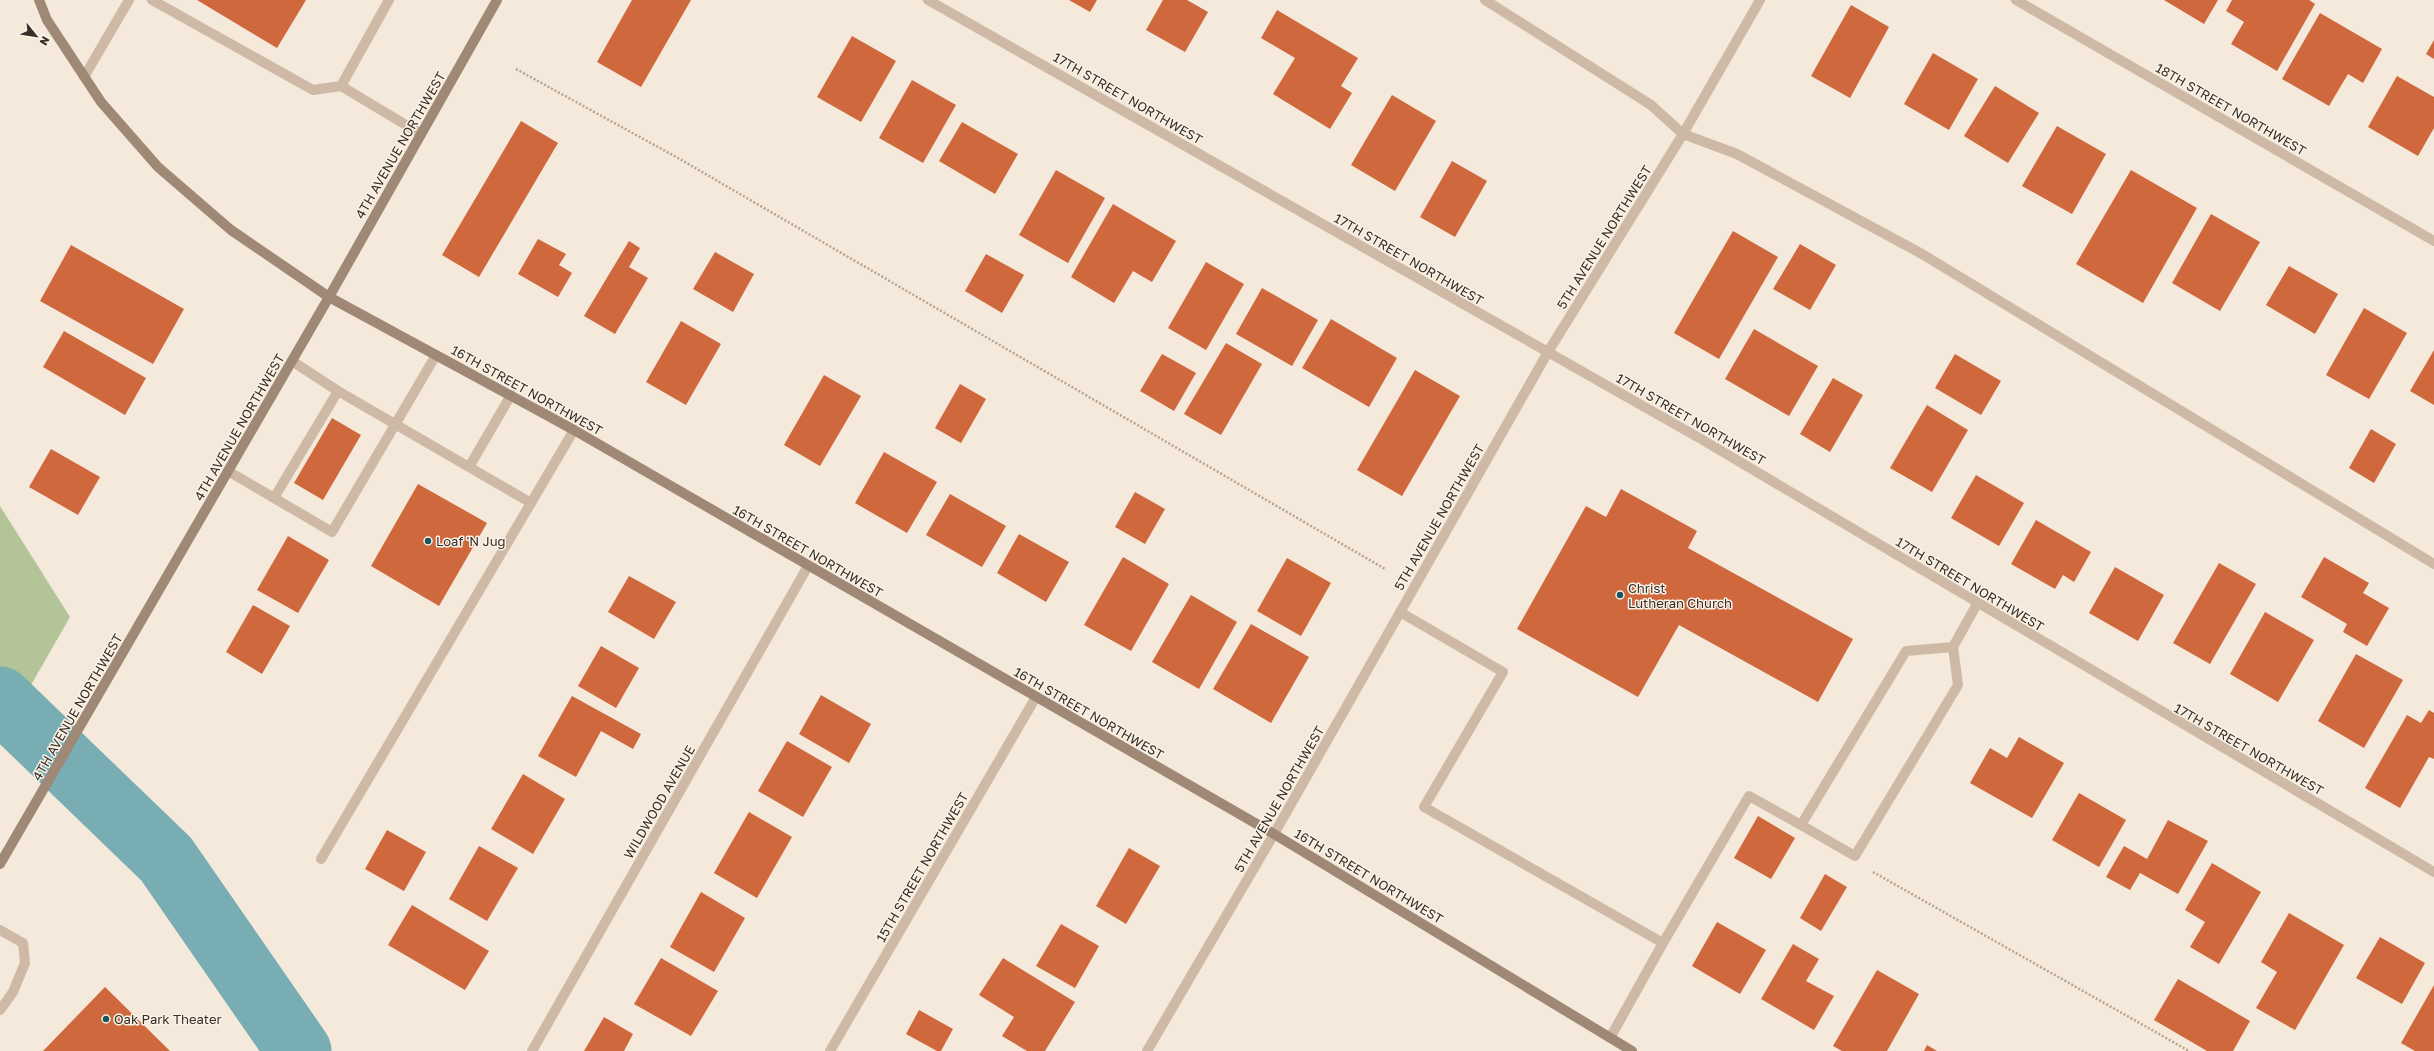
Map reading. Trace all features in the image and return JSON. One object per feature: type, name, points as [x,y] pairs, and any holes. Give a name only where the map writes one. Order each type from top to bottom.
[{"type":"street","name":"16TH STREET NORTHWEST","points":[[39,0],[47,20],[101,102],[158,168],[231,230],[329,297],[574,430],[1274,834],[1632,1051]]},
{"type":"street","points":[[84,77],[129,0]]},
{"type":"street","points":[[152,0],[313,90],[341,86],[421,134]]},
{"type":"street","points":[[341,86],[389,0]]},
{"type":"street","name":"4TH AVENUE NORTHWEST","points":[[0,864],[329,297],[498,0]]},
{"type":"street","name":"17TH STREET NORTHWEST","points":[[928,0],[1701,439],[1977,604],[2434,872]]},
{"type":"street","points":[[1485,0],[1651,105],[1683,134],[1737,154],[1922,254],[2434,564]]},
{"type":"street","name":"5TH AVENUE NORTHWEST","points":[[1147,1051],[1274,834],[1548,352],[1683,134],[1760,0]]},
{"type":"street","name":"18TH STREET NORTHWEST","points":[[2016,0],[2434,241]]},
{"type":"street","points":[[228,471],[332,532],[436,355]]},
{"type":"street","points":[[292,361],[338,391],[395,425],[531,503]]},
{"type":"street","points":[[274,498],[338,391]]},
{"type":"street","points":[[469,467],[511,396]]},
{"type":"street","points":[[321,859],[574,430]]},
{"type":"street","name":"WILDWOOD AVENUE","points":[[532,1051],[808,566]]},
{"type":"street","points":[[1610,1038],[1663,943],[1749,796],[1855,856],[1958,685],[1952,647],[1977,604]]},
{"type":"street","points":[[1400,612],[1503,672],[1424,807],[1663,943]]},
{"type":"street","points":[[1801,825],[1906,651],[1952,647]]},
{"type":"street","name":"15TH STREET NORTHWEST","points":[[830,1051],[1036,697]]},
{"type":"street","points":[[0,930],[23,943],[25,963],[13,992],[0,1010]]},
{"type":"path","points":[[516,69],[678,158],[1385,569]]},
{"type":"path","points":[[1870,870],[2189,1051]]},
{"type":"green space","points":[[0,506],[70,617],[0,739]]},
{"type":"building","points":[[197,0],[306,0],[277,48]]},
{"type":"building","points":[[632,0],[691,0],[641,87],[597,62]]},
{"type":"building","points":[[1069,0],[1097,0],[1090,12]]},
{"type":"building","points":[[1163,0],[1187,0],[1208,12],[1185,52],[1146,30]]},
{"type":"building","points":[[2164,0],[2218,0],[2204,24]]},
{"type":"building","points":[[2232,0],[2309,0],[2315,4],[2277,71],[2231,44],[2244,22],[2226,11]]},
{"type":"building","points":[[1851,5],[1889,27],[1850,98],[1811,76]]},
{"type":"building","points":[[1277,10],[1358,58],[1341,86],[1352,93],[1330,129],[1273,94],[1295,58],[1261,38]]},
{"type":"building","points":[[2320,13],[2382,49],[2363,83],[2348,74],[2329,106],[2282,79]]},
{"type":"building","points":[[852,36],[896,61],[861,122],[817,97]]},
{"type":"building","points":[[2434,40],[2434,59],[2426,54]]},
{"type":"building","points":[[1933,53],[1978,79],[1949,130],[1904,104]]},
{"type":"building","points":[[2397,76],[2434,97],[2434,128],[2418,156],[2368,127]]},
{"type":"building","points":[[912,80],[956,105],[923,163],[879,138]]},
{"type":"building","points":[[1995,86],[2039,113],[2008,163],[1964,136]]},
{"type":"building","points":[[1392,95],[1436,121],[1395,191],[1351,165]]},
{"type":"building","points":[[521,121],[558,143],[479,277],[442,255]]},
{"type":"building","points":[[962,122],[1018,154],[995,194],[939,161]]},
{"type":"building","points":[[2057,126],[2106,154],[2072,214],[2022,186]]},
{"type":"building","points":[[1452,161],[1487,181],[1455,237],[1420,217]]},
{"type":"building","points":[[1056,170],[1105,198],[1068,263],[1019,235]]},
{"type":"building","points":[[2131,170],[2197,208],[2143,303],[2076,264]]},
{"type":"building","points":[[1113,204],[1176,241],[1152,282],[1133,271],[1114,303],[1071,277]]},
{"type":"building","points":[[2211,214],[2260,242],[2220,311],[2172,283]]},
{"type":"building","points":[[1733,231],[1778,257],[1719,359],[1674,333]]},
{"type":"building","points":[[538,239],[566,254],[559,265],[572,273],[558,297],[518,274]]},
{"type":"building","points":[[629,241],[640,248],[629,267],[648,278],[615,334],[584,316]]},
{"type":"building","points":[[1800,244],[1836,265],[1810,310],[1773,289]]},
{"type":"building","points":[[71,245],[184,309],[153,364],[40,301]]},
{"type":"building","points":[[715,252],[754,274],[733,312],[693,289]]},
{"type":"building","points":[[986,254],[1024,275],[1002,313],[965,291]]},
{"type":"building","points":[[1206,262],[1244,284],[1206,350],[1168,328]]},
{"type":"building","points":[[2289,266],[2338,294],[2315,334],[2266,305]]},
{"type":"building","points":[[1262,288],[1318,320],[1292,366],[1236,334]]},
{"type":"building","points":[[2364,308],[2407,333],[2369,399],[2326,375]]},
{"type":"building","points":[[1331,319],[1397,358],[1369,407],[1302,368]]},
{"type":"building","points":[[681,321],[721,344],[686,405],[646,382]]},
{"type":"building","points":[[1754,329],[1818,366],[1789,416],[1725,379]]},
{"type":"building","points":[[64,331],[146,378],[125,415],[43,367]]},
{"type":"building","points":[[1226,343],[1262,364],[1221,435],[1184,414]]},
{"type":"building","points":[[2434,350],[2434,405],[2410,391]]},
{"type":"building","points":[[1162,354],[1196,373],[1174,411],[1140,391]]},
{"type":"building","points":[[1955,354],[2001,381],[1981,415],[1935,388]]},
{"type":"building","points":[[1415,370],[1460,396],[1402,496],[1357,470]]},
{"type":"building","points":[[824,375],[861,396],[820,466],[784,445]]},
{"type":"building","points":[[1833,378],[1863,395],[1830,452],[1800,434]]},
{"type":"building","points":[[960,384],[986,399],[961,443],[935,428]]},
{"type":"building","points":[[1927,405],[1968,430],[1932,492],[1890,468]]},
{"type":"building","points":[[332,418],[361,435],[323,500],[294,483]]},
{"type":"building","points":[[2371,429],[2396,444],[2374,483],[2349,468]]},
{"type":"building","points":[[51,449],[100,477],[78,515],[29,487]]},
{"type":"building","points":[[884,452],[937,482],[907,533],[855,503]]},
{"type":"building","points":[[1976,475],[2024,503],[1999,546],[1951,518]]},
{"type":"building","points":[[418,484],[487,523],[439,606],[371,566]]},
{"type":"building","points":[[1621,489],[1697,531],[1688,548],[1853,639],[1818,702],[1679,625],[1638,697],[1517,629],[1586,506],[1606,517]]},
{"type":"building","points":[[1135,492],[1165,509],[1145,544],[1115,527]]},
{"type":"building","points":[[950,494],[1006,526],[982,567],[926,535]]},
{"type":"building","points":[[2036,520],[2091,552],[2074,582],[2063,575],[2055,589],[2011,564]]},
{"type":"building","points":[[1019,534],[1069,562],[1046,602],[997,573]]},
{"type":"building","points":[[288,536],[329,560],[298,613],[257,590]]},
{"type":"building","points":[[1123,557],[1169,584],[1131,651],[1084,625]]},
{"type":"building","points":[[2324,557],[2369,583],[2363,593],[2389,608],[2367,646],[2343,632],[2347,624],[2301,597]]},
{"type":"building","points":[[1287,558],[1331,583],[1301,636],[1257,611]]},
{"type":"building","points":[[2219,563],[2256,584],[2210,664],[2173,643]]},
{"type":"building","points":[[2115,567],[2164,595],[2138,641],[2089,613]]},
{"type":"building","points":[[629,576],[676,602],[654,639],[608,612]]},
{"type":"building","points":[[1191,595],[1237,622],[1199,689],[1152,662]]},
{"type":"building","points":[[253,605],[290,626],[262,674],[226,652]]},
{"type":"building","points":[[2265,612],[2314,640],[2278,702],[2230,674]]},
{"type":"building","points":[[1251,624],[1309,657],[1271,723],[1213,689]]},
{"type":"building","points":[[601,646],[639,668],[616,708],[578,686]]},
{"type":"building","points":[[2356,654],[2403,680],[2364,748],[2318,721]]},
{"type":"building","points":[[821,695],[871,724],[849,763],[799,734]]},
{"type":"building","points":[[572,696],[641,734],[633,749],[601,731],[576,777],[538,756]]},
{"type":"building","points":[[2429,710],[2434,713],[2434,759],[2429,757],[2400,808],[2365,788],[2407,715],[2421,723]]},
{"type":"building","points":[[2019,737],[2064,763],[2032,818],[1970,783],[1990,748],[2007,758]]},
{"type":"building","points":[[787,741],[832,767],[803,817],[758,791]]},
{"type":"building","points":[[523,774],[565,799],[533,854],[491,829]]},
{"type":"building","points":[[2079,793],[2126,820],[2099,867],[2052,840]]},
{"type":"building","points":[[749,812],[792,837],[757,898],[714,873]]},
{"type":"building","points":[[1758,816],[1795,838],[1771,879],[1734,858]]},
{"type":"building","points":[[2168,820],[2208,841],[2178,894],[2140,873],[2130,890],[2106,877],[2124,846],[2147,859]]},
{"type":"building","points":[[387,830],[426,852],[404,891],[365,869]]},
{"type":"building","points":[[479,846],[518,868],[487,921],[449,899]]},
{"type":"building","points":[[1129,848],[1160,866],[1126,924],[1096,906]]},
{"type":"building","points":[[2212,863],[2261,892],[2219,964],[2190,947],[2205,922],[2185,910]]},
{"type":"building","points":[[1825,874],[1847,887],[1821,931],[1800,918]]},
{"type":"building","points":[[701,892],[745,918],[714,972],[670,947]]},
{"type":"building","points":[[412,905],[489,951],[465,990],[388,945]]},
{"type":"building","points":[[2289,913],[2344,945],[2295,1030],[2256,1008],[2277,972],[2261,962]]},
{"type":"building","points":[[1717,922],[1766,950],[1740,994],[1692,966]]},
{"type":"building","points":[[1061,924],[1099,946],[1075,988],[1036,966]]},
{"type":"building","points":[[2380,937],[2425,963],[2402,1004],[2356,978]]},
{"type":"building","points":[[1793,944],[1819,959],[1806,981],[1834,996],[1814,1030],[1761,999]]},
{"type":"building","points":[[661,958],[718,991],[691,1036],[634,1004]]},
{"type":"building","points":[[1003,958],[1075,1002],[1045,1051],[1027,1051],[1002,1036],[1014,1017],[979,995]]},
{"type":"building","points":[[1877,970],[1919,994],[1887,1051],[1842,1051],[1833,1046]]},
{"type":"building","points":[[2178,979],[2250,1021],[2233,1051],[2207,1051],[2154,1020]]},
{"type":"building","points":[[2434,985],[2434,1051],[2415,1051],[2401,1043]]},
{"type":"building","name":"Oak Park Theater","points":[[105,987],[170,1051],[43,1051]]},
{"type":"building","points":[[919,1010],[953,1029],[941,1051],[937,1051],[906,1034]]},
{"type":"building","points":[[604,1017],[633,1034],[624,1051],[584,1051]]},
{"type":"building","points":[[1927,1045],[1937,1051],[1924,1051]]},
{"type":"waterway","points":[[0,699],[166,859],[299,1051]]},
{"type":"place","name":"Loaf 'N Jug","points":[[428,541]]},
{"type":"place","name":"Christ Lutheran Church","points":[[1620,595]]},
{"type":"place","name":"Oak Park Theater","points":[[106,1019]]}]
